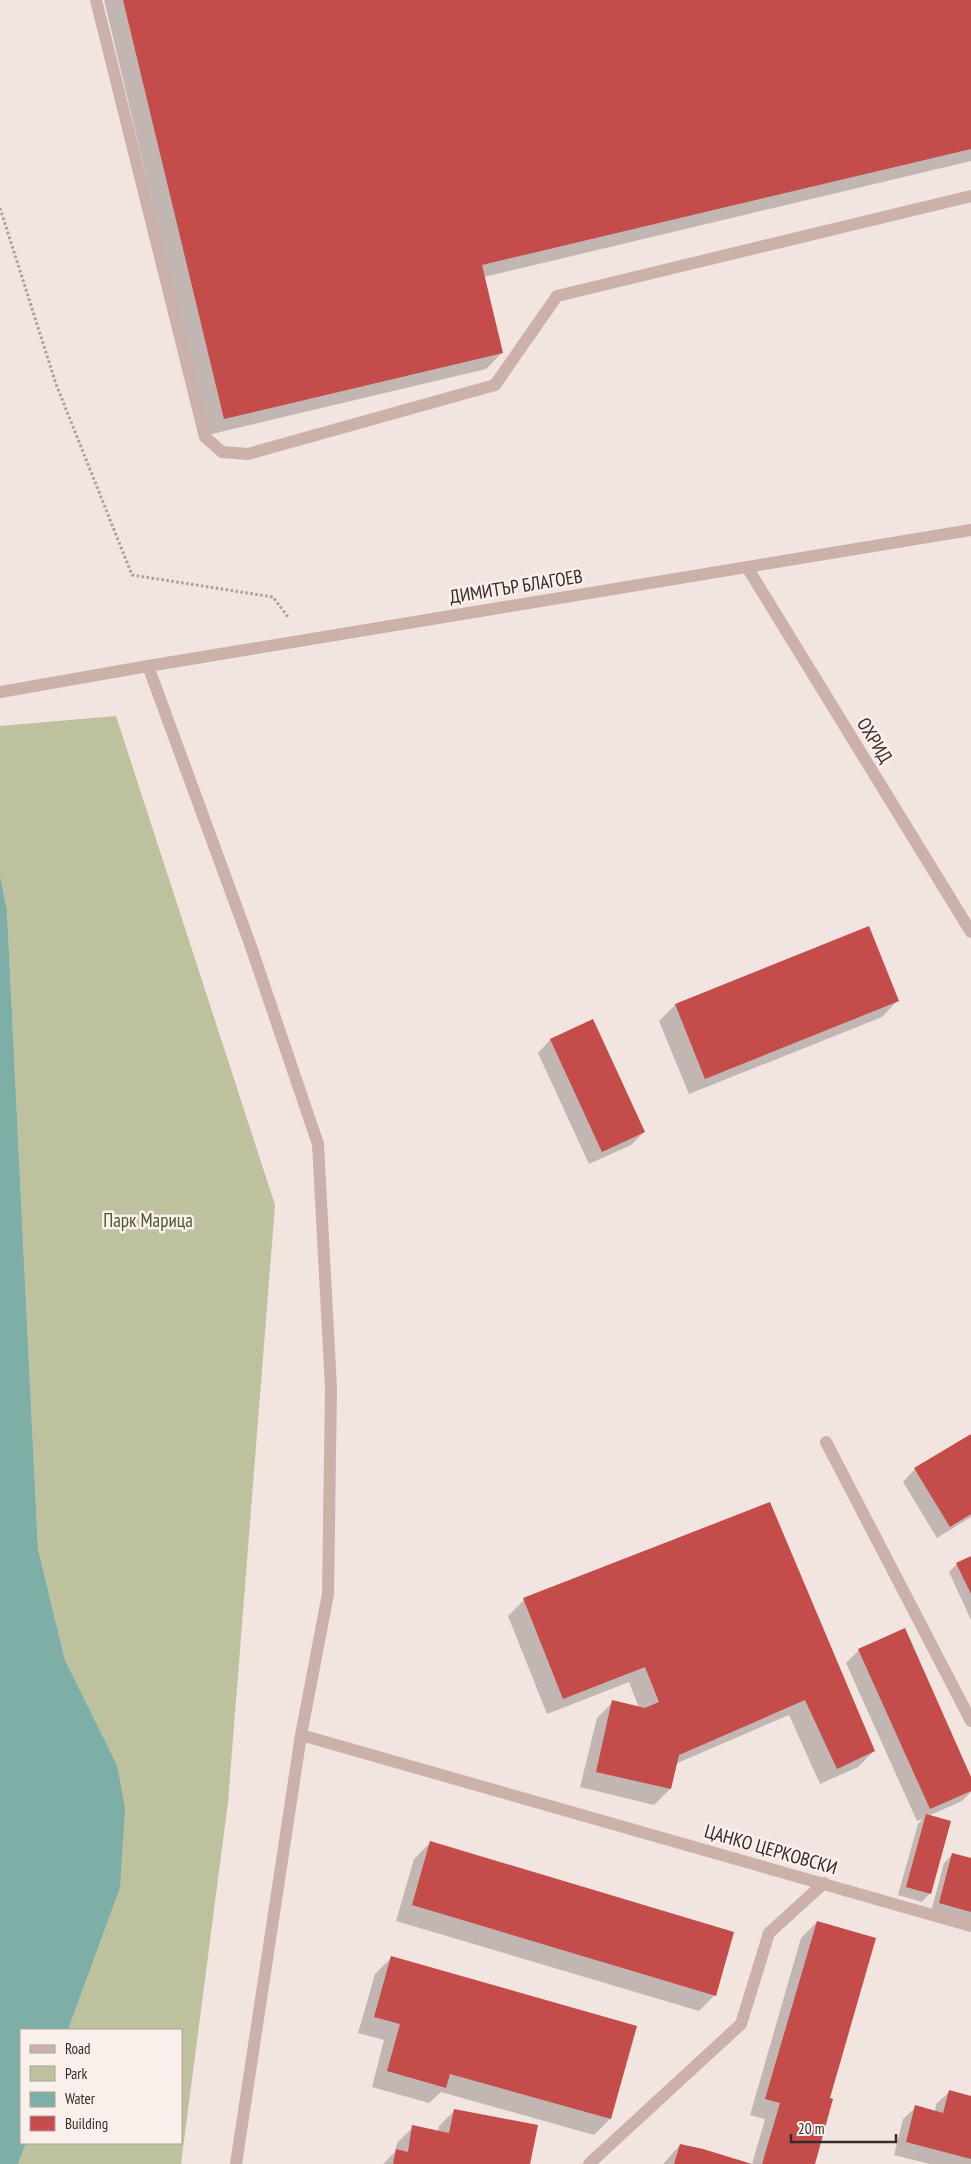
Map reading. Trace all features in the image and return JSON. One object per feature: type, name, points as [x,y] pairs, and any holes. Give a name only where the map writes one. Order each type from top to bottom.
[{"type":"street","points":[[96,0],[205,437],[222,452],[248,454],[495,385],[556,296],[971,196]]},
{"type":"street","name":"ДИМИТЪР БЛАГОЕВ","points":[[0,692],[971,530]]},
{"type":"street","name":"ОХРИД","points":[[747,567],[971,932]]},
{"type":"street","points":[[148,666],[249,941],[318,1144],[331,1388],[328,1594],[301,1735],[236,2164]]},
{"type":"street","points":[[826,1442],[971,1720]]},
{"type":"street","name":"ЦАНКО ЦЕРКОВСКИ","points":[[301,1735],[971,1926]]},
{"type":"street","points":[[590,2164],[741,2024],[769,1933],[824,1883]]},
{"type":"path","points":[[0,208],[56,384],[132,575],[273,597],[305,640]]},
{"type":"green space","name":"Парк Марица","points":[[116,716],[275,1205],[228,1802],[181,2164],[18,2164],[26,2144],[182,2144],[182,2029],[68,2029],[120,1888],[117,1765],[65,1660],[38,1549],[7,910],[0,875],[0,726]]},
{"type":"water","points":[[0,875],[7,910],[38,1549],[65,1660],[117,1765],[125,1809],[120,1888],[68,2029],[20,2029],[20,2144],[26,2144],[18,2164],[0,2164]]},
{"type":"building","points":[[123,0],[971,0],[971,149],[482,265],[503,353],[224,419]]},
{"type":"building","points":[[869,926],[899,1001],[705,1079],[675,1004]]},
{"type":"building","points":[[593,1019],[645,1132],[602,1152],[550,1039]]},
{"type":"building","points":[[971,1434],[971,1514],[950,1527],[914,1468]]},
{"type":"building","points":[[770,1502],[875,1751],[837,1769],[805,1700],[679,1755],[671,1789],[596,1772],[612,1700],[645,1708],[659,1702],[645,1667],[563,1699],[523,1598]]},
{"type":"building","points":[[971,1556],[971,1594],[956,1563]]},
{"type":"building","points":[[905,1628],[971,1777],[971,1791],[930,1809],[858,1649]]},
{"type":"building","points":[[926,1814],[951,1821],[931,1894],[906,1887]]},
{"type":"building","points":[[430,1841],[734,1932],[716,1996],[412,1905]]},
{"type":"building","points":[[952,1853],[971,1858],[971,1912],[939,1903]]},
{"type":"building","points":[[817,1921],[876,1938],[830,2098],[833,2099],[815,2164],[762,2164],[780,2103],[765,2099]]},
{"type":"building","points":[[391,1956],[637,2026],[611,2119],[450,2074],[446,2088],[387,2071],[400,2024],[374,2017]]},
{"type":"building","points":[[949,2090],[971,2096],[971,2159],[906,2142],[915,2105],[943,2113]]},
{"type":"building","points":[[454,2109],[538,2125],[530,2164],[393,2164],[396,2149],[408,2152],[412,2125],[449,2133]]},
{"type":"building","points":[[680,2144],[703,2149],[752,2164],[674,2164]]}]
